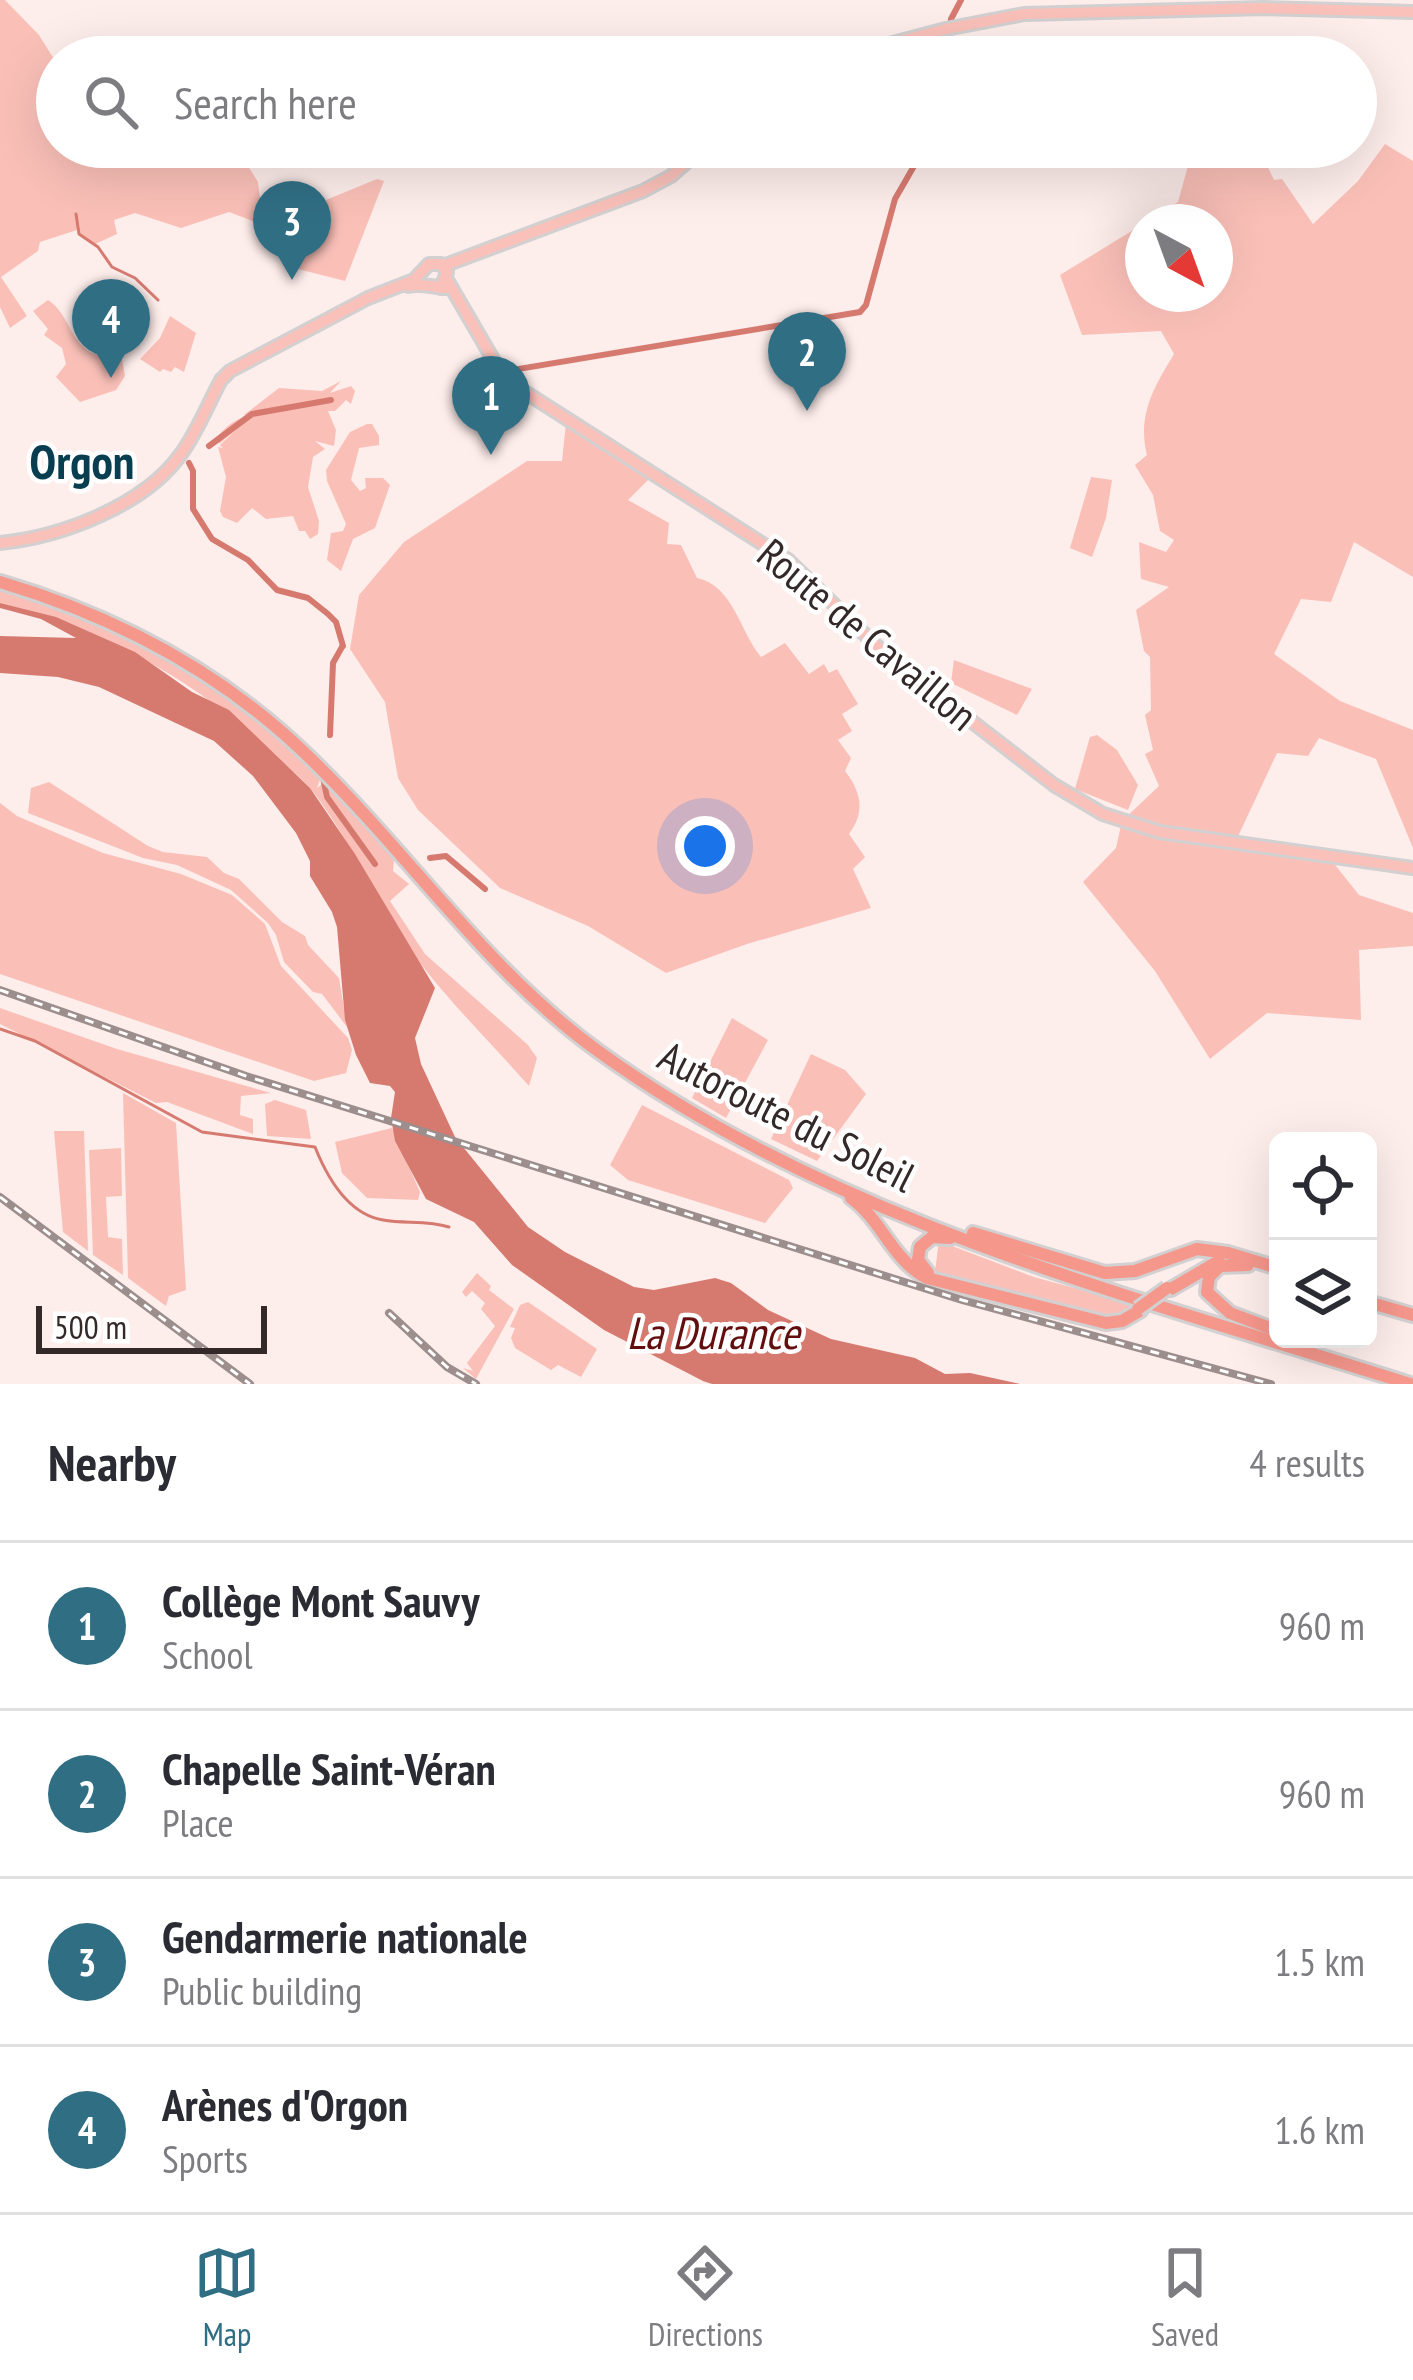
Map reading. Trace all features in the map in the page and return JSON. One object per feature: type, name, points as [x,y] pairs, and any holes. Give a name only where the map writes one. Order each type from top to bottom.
[{"type":"highway","name":"Autoroute du Soleil","points":[[0,578],[131,631],[188,662],[248,704],[342,790],[459,926],[523,990],[638,1079],[792,1166],[977,1238],[1412,1381]]},
{"type":"highway","name":"Autoroute du Soleil","points":[[0,578],[78,600],[131,623],[252,698],[332,771],[514,972],[642,1073],[789,1157],[977,1238],[1269,1329]]},
{"type":"highway","points":[[792,1166],[867,1210],[905,1262],[927,1278],[1106,1323],[1122,1321],[1214,1260],[1257,1264]]},
{"type":"highway","points":[[1139,1309],[1121,1318],[1096,1319],[938,1279],[923,1269],[918,1260],[920,1247],[932,1237],[977,1238],[1105,1273],[1135,1271],[1189,1250],[1228,1253],[1269,1268]]},
{"type":"highway","points":[[1257,1264],[1220,1266],[1209,1277],[1208,1292],[1230,1313],[1269,1328]]},
{"type":"highway","points":[[1377,1301],[1413,1311]]},
{"type":"highway","name":"Autoroute du Soleil","points":[[1321,1348],[1412,1381]]},
{"type":"main road","points":[[919,36],[1047,13],[1413,12]]},
{"type":"main road","points":[[422,280],[433,290],[486,252],[644,191],[680,168]]},
{"type":"main road","points":[[0,543],[70,530],[140,491],[181,455],[223,377],[381,293],[422,280],[429,264],[445,277]]},
{"type":"main road","name":"Route de Cavaillon","points":[[445,277],[509,381],[788,560],[887,656],[1054,785],[1114,819],[1189,837],[1413,868]]},
{"type":"shaded area","points":[[0,0],[5,0],[40,36],[36,36],[36,168],[249,168],[258,182],[263,225],[229,212],[181,228],[135,213],[114,220],[117,234],[93,245],[77,230],[40,242],[38,251],[1,277],[27,316],[10,328],[0,307]]},
{"type":"shaded area","points":[[1385,144],[1413,161],[1413,577],[1354,542],[1331,602],[1301,599],[1274,654],[1340,701],[1413,730],[1413,848],[1376,759],[1319,738],[1308,756],[1277,753],[1233,847],[1332,861],[1359,895],[1413,913],[1413,946],[1359,950],[1361,1020],[1267,1013],[1210,1059],[1155,971],[1083,882],[1116,848],[1122,821],[1159,786],[1145,754],[1153,750],[1145,715],[1151,710],[1150,657],[1144,651],[1136,610],[1169,587],[1141,579],[1139,542],[1166,552],[1174,540],[1160,531],[1153,495],[1135,465],[1147,455],[1146,414],[1174,354],[1161,331],[1082,335],[1060,275],[1125,235],[1125,312],[1233,312],[1233,204],[1175,204],[1187,168],[1268,168],[1274,180],[1282,179],[1313,224],[1367,168],[1377,168],[1377,155]]},
{"type":"shaded area","points":[[377,179],[384,181],[345,281],[286,266],[284,262],[326,200]]},
{"type":"shaded area","points":[[48,300],[88,350],[97,355],[114,343],[125,376],[116,390],[80,402],[56,377],[66,364],[62,348],[44,335],[48,329],[33,311]]},
{"type":"shaded area","points":[[170,316],[196,333],[184,372],[175,367],[160,372],[140,359],[160,338]]},
{"type":"shaded area","points":[[341,381],[330,393],[351,386],[355,391],[351,404],[346,400],[335,411],[328,411],[336,430],[334,446],[315,441],[325,449],[313,457],[308,487],[319,521],[318,534],[310,539],[299,531],[293,516],[266,519],[252,508],[237,523],[223,517],[226,477],[218,447],[223,448],[220,445],[238,428],[219,444],[217,437],[235,421],[257,414],[244,415],[279,388],[322,391]]},
{"type":"shaded area","points":[[566,423],[651,477],[628,500],[669,523],[667,544],[681,545],[697,578],[728,599],[761,657],[785,643],[809,674],[824,664],[829,673],[837,669],[858,704],[842,714],[852,731],[838,740],[851,758],[845,771],[859,802],[858,818],[849,834],[865,857],[853,869],[871,908],[666,973],[588,926],[500,888],[418,810],[398,778],[385,702],[350,649],[359,595],[404,542],[527,461],[562,461]]},
{"type":"shaded area","points":[[367,424],[379,436],[379,445],[359,448],[351,480],[360,491],[366,488],[365,478],[383,478],[390,485],[375,528],[353,539],[341,571],[327,560],[331,533],[343,531],[346,524],[326,470],[350,432]]},
{"type":"shaded area","points":[[1091,477],[1112,480],[1106,518],[1092,557],[1070,548]]},
{"type":"shaded area","points":[[0,588],[89,621],[172,662],[286,744],[321,777],[317,788],[326,781],[394,859],[393,871],[409,884],[390,901],[425,954],[537,1058],[529,1086],[420,963],[329,814],[298,776],[238,723],[176,678],[75,627],[0,603]]},
{"type":"shaded area","points":[[954,660],[1032,689],[1017,715],[951,683]]},
{"type":"shaded area","points":[[1097,735],[1117,750],[1138,785],[1128,810],[1075,789],[1090,737]]},
{"type":"shaded area","points":[[49,782],[148,846],[207,857],[239,879],[282,922],[305,936],[339,978],[347,1027],[322,994],[313,992],[284,962],[268,923],[231,890],[177,865],[143,858],[28,813],[31,788]]},
{"type":"shaded area","points":[[0,803],[17,816],[103,853],[181,874],[232,895],[265,924],[281,966],[348,1038],[352,1050],[346,1073],[314,1081],[0,974]]},
{"type":"shaded area","points":[[0,1008],[117,1049],[271,1093],[241,1096],[240,1115],[253,1119],[253,1134],[167,1102],[156,1103],[0,1024]]},
{"type":"shaded area","points":[[732,1018],[768,1040],[726,1118],[692,1098]]},
{"type":"shaded area","points":[[811,1054],[845,1070],[866,1094],[817,1161],[771,1139]]},
{"type":"shaded area","points":[[123,1093],[176,1123],[186,1290],[169,1296],[166,1306],[128,1278]]},
{"type":"shaded area","points":[[275,1100],[306,1110],[311,1139],[267,1136],[265,1104]]},
{"type":"shaded area","points":[[642,1105],[789,1180],[793,1188],[765,1223],[628,1180],[610,1165]]},
{"type":"shaded area","points":[[392,1128],[420,1192],[418,1200],[367,1198],[342,1173],[335,1142]]},
{"type":"shaded area","points":[[54,1131],[84,1131],[88,1251],[63,1232]]},
{"type":"shaded area","points":[[121,1148],[122,1196],[106,1197],[108,1237],[122,1239],[123,1275],[93,1255],[89,1150]]},
{"type":"shaded area","points":[[939,1241],[1034,1277],[1136,1305],[1110,1318],[935,1271]]},
{"type":"shaded area","points":[[477,1273],[491,1286],[489,1290],[514,1309],[476,1379],[463,1368],[473,1371],[467,1363],[495,1326],[481,1309],[485,1303],[472,1291],[466,1297],[462,1292]]},
{"type":"shaded area","points":[[528,1302],[597,1349],[581,1377],[558,1365],[551,1370],[515,1348],[511,1338],[515,1328],[510,1327],[520,1305]]},
{"type":"water","name":"La Durance","points":[[0,603],[56,617],[135,652],[192,692],[229,710],[310,788],[435,988],[415,1038],[421,1064],[455,1137],[528,1227],[634,1287],[654,1290],[715,1278],[731,1283],[768,1310],[831,1339],[915,1358],[945,1374],[970,1373],[1020,1384],[712,1384],[604,1330],[512,1265],[474,1222],[426,1199],[395,1141],[391,1118],[395,1092],[390,1086],[370,1083],[345,1020],[332,912],[310,876],[310,861],[296,833],[253,776],[214,741],[99,687],[58,677],[0,673],[0,636],[76,638],[41,619],[0,608]]},
{"type":"waterway","points":[[949,36],[961,0]]},
{"type":"waterway","points":[[506,371],[860,312],[866,305],[895,199],[913,168]]},
{"type":"waterway","points":[[76,214],[79,234],[98,247],[112,267],[135,278],[158,300]]},
{"type":"waterway","points":[[209,446],[252,414],[331,400]]},
{"type":"waterway","points":[[189,463],[193,509],[212,539],[248,560],[277,590],[308,598],[328,614],[336,622],[343,646]]},
{"type":"waterway","points":[[330,735],[333,663],[342,647]]},
{"type":"waterway","points":[[323,778],[327,797],[375,864]]},
{"type":"waterway","points":[[430,858],[446,856],[485,889]]},
{"type":"waterway","points":[[0,1029],[35,1041],[202,1132],[315,1147],[340,1192],[370,1216],[449,1227]]},
{"type":"railway","points":[[0,990],[246,1076],[962,1300],[1271,1384]]},
{"type":"railway","points":[[0,1197],[250,1384]]},
{"type":"railway","points":[[389,1313],[447,1367],[476,1384]]},
{"type":"place","name":"Gendarmerie nationale","points":[[292,280]]},
{"type":"place","name":"Arènes d'Orgon","points":[[111,378]]},
{"type":"place","name":"Chapelle Saint-Véran","points":[[807,411]]},
{"type":"place","name":"Collège Mont Sauvy","points":[[491,455]]},
{"type":"district","name":"Orgon","points":[[82,461]]}]
